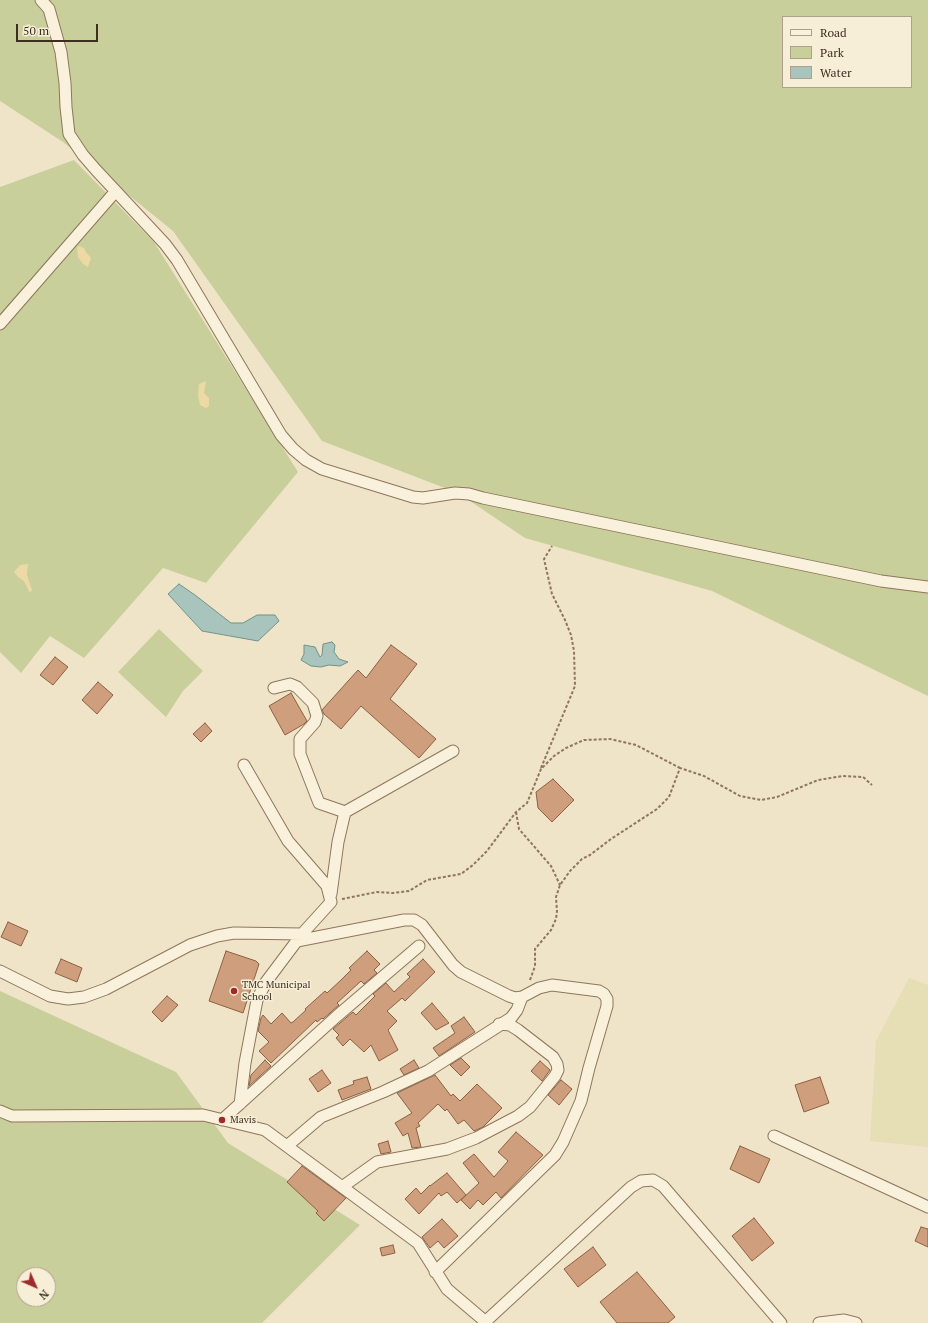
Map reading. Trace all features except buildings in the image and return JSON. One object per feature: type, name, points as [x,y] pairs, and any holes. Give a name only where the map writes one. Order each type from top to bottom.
[{"type":"street","points":[[41,0],[49,10],[61,52],[70,134],[83,155],[115,192],[165,244],[177,260],[281,435],[293,450],[306,460],[322,469],[413,497],[423,498],[455,493],[469,494],[881,581],[928,587]]},
{"type":"street","points":[[0,324],[115,192]]},
{"type":"street","points":[[274,688],[290,684],[297,687],[313,703],[317,716],[315,722],[300,739],[300,754],[319,803],[345,812]]},
{"type":"street","points":[[240,1104],[246,1056],[257,1000],[266,982],[300,937],[330,902],[338,842],[345,812],[453,751]]},
{"type":"street","points":[[244,765],[288,841],[328,886],[330,902]]},
{"type":"street","points":[[0,971],[50,996],[68,999],[84,997],[106,989],[190,945],[217,936],[234,933],[300,937],[399,921],[414,920],[422,925],[446,957],[457,968],[508,996],[515,998],[522,997],[539,988],[552,985],[599,991],[604,994],[607,999],[607,1006],[581,1101],[563,1142],[555,1154],[435,1272]]},
{"type":"street","points":[[222,1120],[337,1016],[419,946]]},
{"type":"street","points":[[287,1146],[321,1117],[383,1092],[428,1071],[514,1014],[522,997]]},
{"type":"street","points":[[342,1187],[377,1162],[447,1149],[476,1138],[518,1116],[530,1107],[555,1076],[558,1070],[557,1064],[553,1057],[518,1030],[510,1025],[499,1024]]},
{"type":"street","points":[[0,1111],[12,1116],[204,1115],[266,1130],[418,1243],[447,1289],[486,1322],[631,1186],[641,1181],[653,1180],[663,1186],[781,1323]]},
{"type":"street","points":[[774,1136],[928,1206]]},
{"type":"street","points":[[818,1323],[844,1320],[856,1323]]},
{"type":"path","points":[[330,902],[377,892],[393,893],[409,891],[427,880],[461,874],[473,865],[487,851],[516,812],[527,803],[575,686],[574,651],[571,635],[566,620],[552,594],[544,559],[552,546]]},
{"type":"path","points":[[541,769],[554,756],[566,748],[584,740],[610,739],[636,745],[680,768],[704,776],[740,796],[761,800],[776,797],[818,780],[842,776],[863,777],[872,785]]},
{"type":"path","points":[[522,997],[535,966],[535,948],[551,930],[556,919],[556,898],[560,885],[570,871],[582,859],[590,856],[611,839],[657,809],[669,797],[680,768]]},
{"type":"path","points":[[516,812],[519,829],[551,866],[560,885]]},
{"type":"shaded area","points":[[909,978],[928,985],[928,1147],[870,1141],[876,1041]]},
{"type":"green space","points":[[0,0],[928,0],[928,696],[712,591],[525,538],[458,493],[322,441],[173,231],[63,142],[0,101]]},
{"type":"green space","points":[[74,160],[154,242],[298,472],[206,583],[163,568],[84,658],[50,636],[21,673],[0,652],[0,187]]},
{"type":"green space","points":[[159,629],[203,671],[183,691],[166,717],[118,672]]},
{"type":"green space","points":[[0,991],[176,1072],[228,1143],[360,1225],[262,1323],[0,1323]]},
{"type":"sand","points":[[80,246],[85,249],[91,258],[88,267],[83,264],[78,257],[77,247]]},
{"type":"sand","points":[[206,381],[204,393],[209,398],[209,406],[206,408],[200,405],[198,395],[199,384]]},
{"type":"sand","points":[[28,564],[27,575],[32,590],[30,593],[24,581],[14,572],[20,565]]},
{"type":"water","points":[[179,584],[231,623],[243,623],[257,615],[275,615],[279,621],[258,641],[202,631],[168,594]]},
{"type":"water","points":[[332,642],[335,645],[334,652],[339,659],[348,662],[340,666],[329,665],[321,667],[311,666],[301,660],[304,654],[304,645],[315,647],[320,657],[322,655],[323,644]]},
{"type":"place","name":"TMC Municipal School","points":[[234,991]]},
{"type":"place","name":"Mavis","points":[[222,1120]]}]
